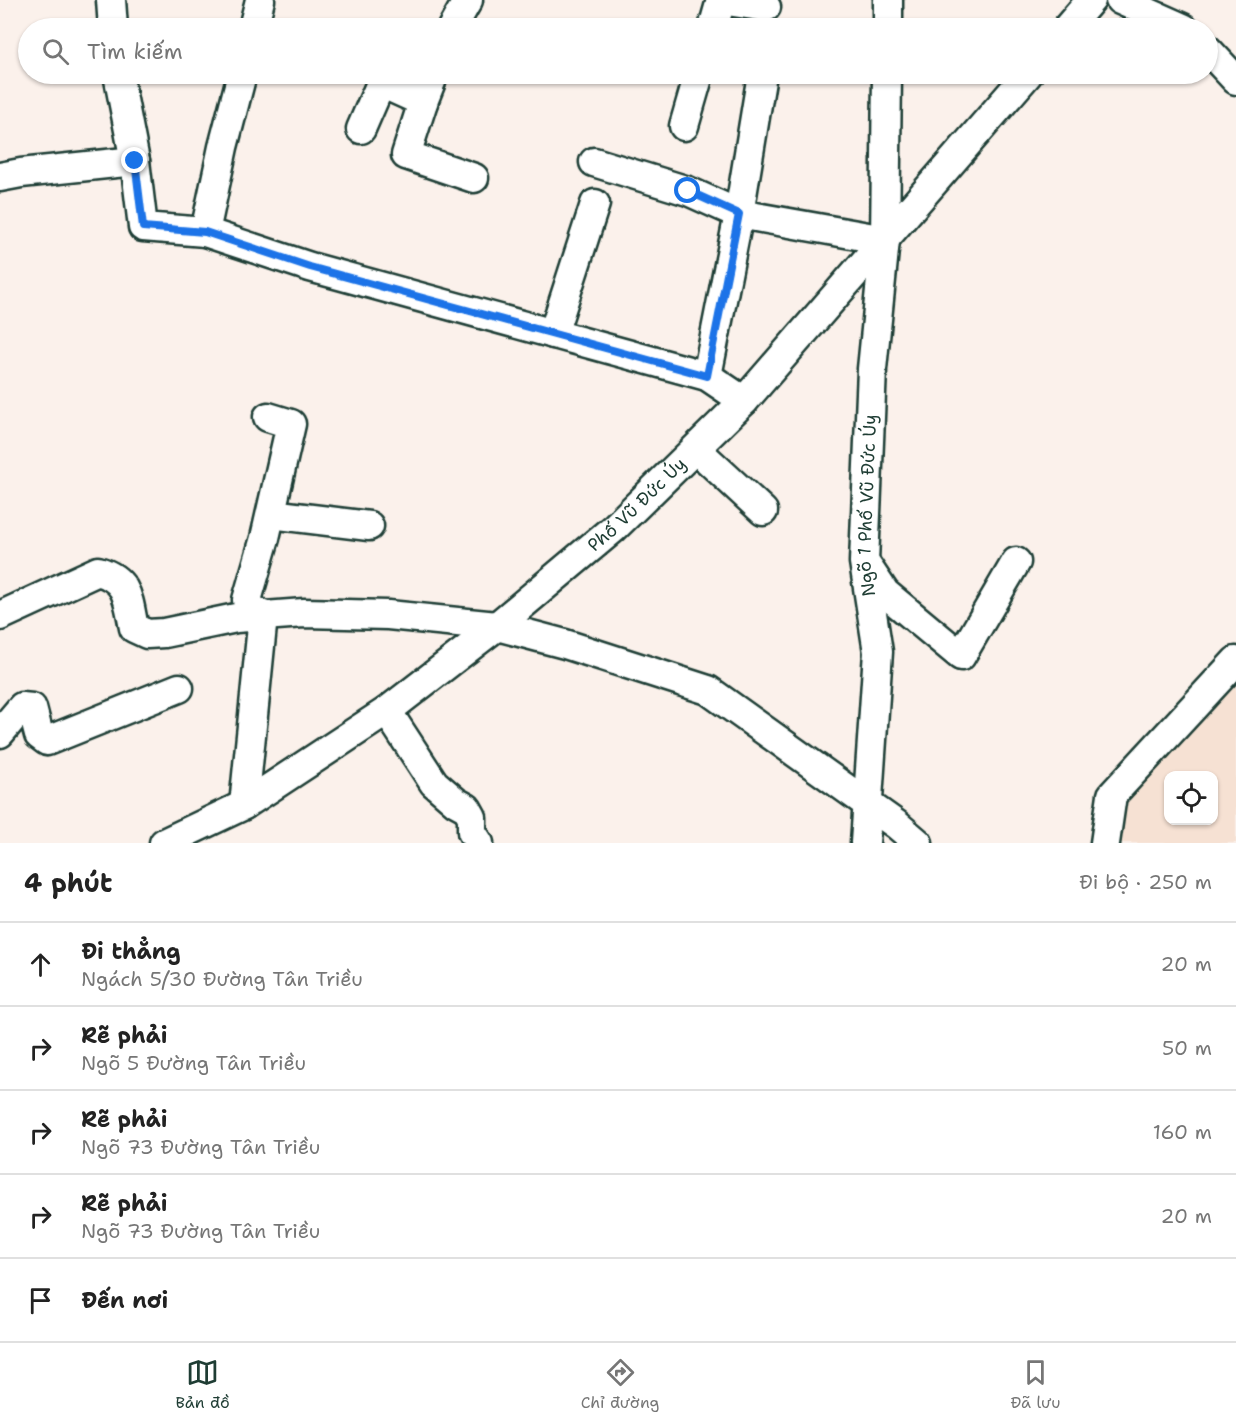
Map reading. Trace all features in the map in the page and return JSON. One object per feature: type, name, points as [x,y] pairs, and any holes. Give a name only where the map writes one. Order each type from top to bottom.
[{"type":"street","points":[[111,0],[112,18]]},
{"type":"street","points":[[256,18],[260,0]]},
{"type":"street","points":[[458,18],[468,0]]},
{"type":"street","points":[[716,18],[721,0],[766,12]]},
{"type":"street","points":[[888,0],[888,18]]},
{"type":"street","points":[[1076,18],[1091,0]]},
{"type":"street","points":[[1120,0],[1160,18]]},
{"type":"street","points":[[1218,61],[1236,80]]},
{"type":"street","points":[[120,84],[135,161],[143,227],[205,232],[310,267],[707,376],[744,400]]},
{"type":"street","points":[[205,232],[239,84]]},
{"type":"street","points":[[361,129],[381,84]]},
{"type":"street","points":[[383,84],[423,102]]},
{"type":"street","points":[[430,84],[406,154],[474,178]]},
{"type":"street","points":[[684,126],[696,84]]},
{"type":"street","points":[[707,376],[739,214],[760,84]]},
{"type":"street","name":"Ngõ 1 Phố Vũ Đức Úy","points":[[865,843],[878,652],[864,562],[872,369],[885,240],[887,84]]},
{"type":"street","name":"Phố Vũ Đức Úy","points":[[164,843],[244,806],[387,711],[497,626],[614,528],[744,400],[1019,84]]},
{"type":"street","points":[[0,177],[135,161]]},
{"type":"street","points":[[594,162],[688,191],[739,214],[885,240]]},
{"type":"street","points":[[553,334],[595,204]]},
{"type":"street","points":[[262,616],[250,607],[247,600],[271,514],[291,424],[268,417]]},
{"type":"street","points":[[696,449],[763,511]]},
{"type":"street","points":[[271,514],[369,526]]},
{"type":"street","points":[[864,562],[885,592],[961,656],[1016,562]]},
{"type":"street","points":[[0,616],[98,571],[112,576],[120,583],[127,593],[134,628],[147,634],[164,633],[236,618],[304,613],[388,615],[497,626],[565,644],[708,690],[897,825],[918,843]]},
{"type":"street","points":[[244,806],[262,616]]},
{"type":"street","points":[[1105,843],[1112,795],[1236,661]]},
{"type":"street","points":[[0,733],[22,707],[32,708],[39,735],[47,741],[179,688]]},
{"type":"street","points":[[387,711],[434,783],[456,802],[467,808],[472,817],[472,831],[480,843]]},
{"type":"shaded area","points":[[1236,663],[1236,843],[1104,843],[1112,795]]},
{"type":"route","points":[[135,161],[143,227],[205,232],[310,267],[707,376],[739,214],[688,191]]}]
